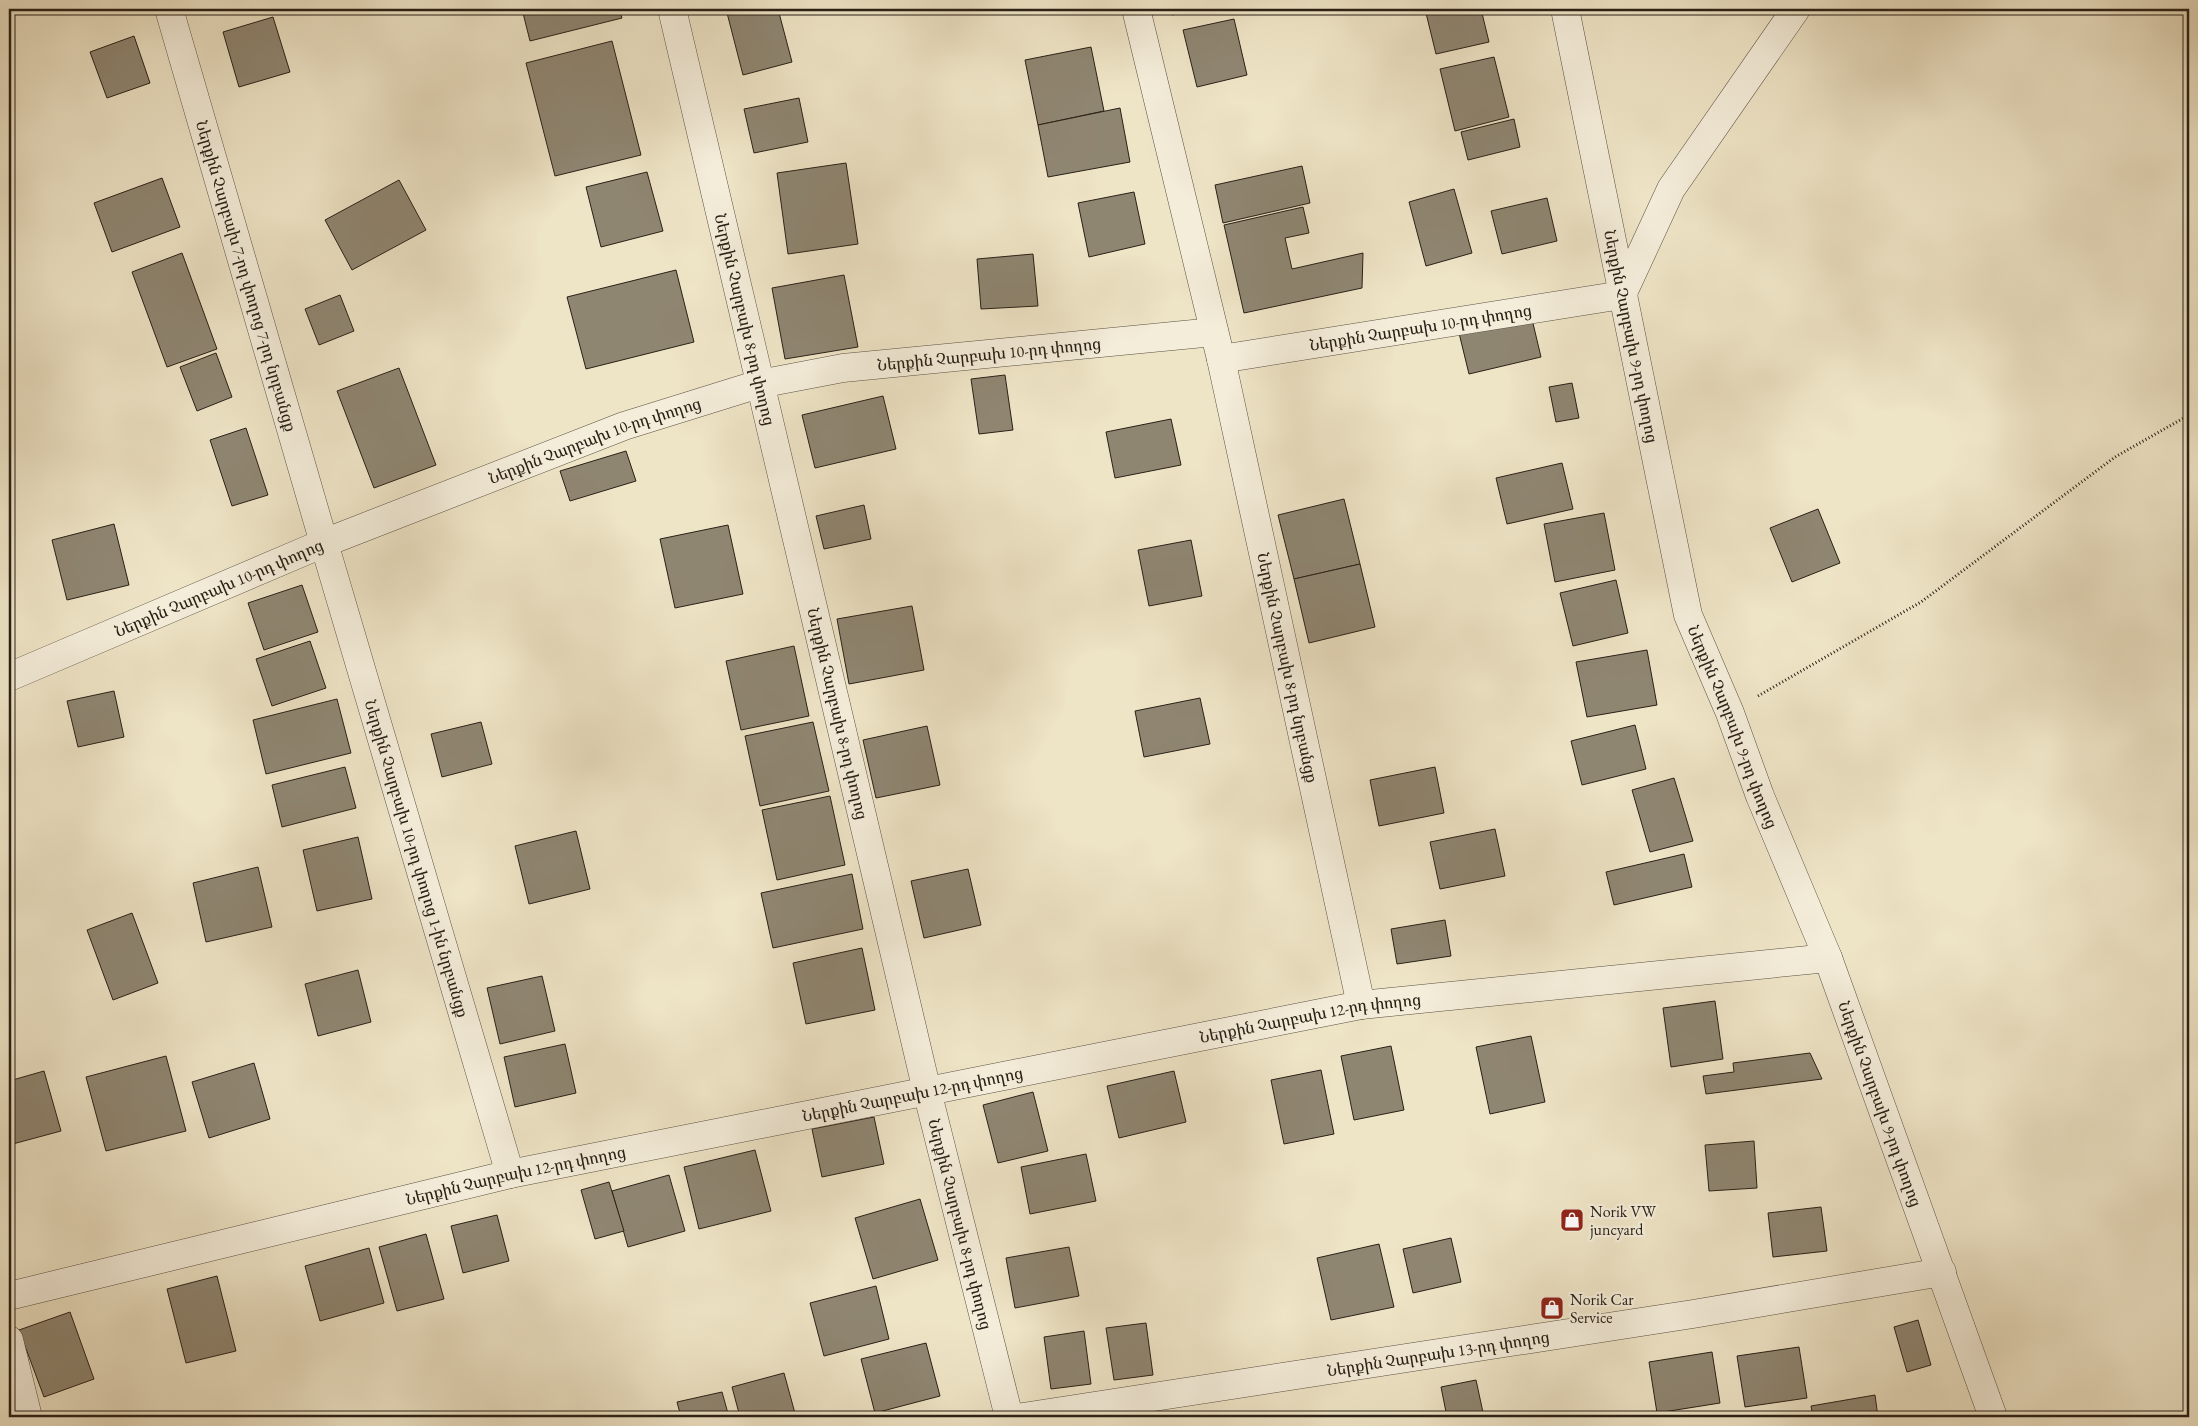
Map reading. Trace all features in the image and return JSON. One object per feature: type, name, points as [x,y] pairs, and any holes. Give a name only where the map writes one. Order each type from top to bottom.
[{"type":"street","name":"Ներքին Չարբախ 7-րդ փողոց 7-րդ նրբանցք","points":[[168,9],[324,544]]},
{"type":"street","name":"Ներքին Չարբախ 8-րդ փողոց","points":[[672,9],[927,1091],[1009,1417]]},
{"type":"street","name":"Ներքին Չարբախ 8-րդ նրբանցք","points":[[1136,9],[1221,359],[1361,1005]]},
{"type":"street","name":"Ներքին Չարբախ 9-րդ փողոց","points":[[1565,9],[1688,615],[1730,713],[1760,796],[1828,958],[1993,1417]]},
{"type":"street","points":[[1622,295],[1671,189],[1796,9]]},
{"type":"street","name":"Ներքին Չարբախ 10-րդ փողոց","points":[[1221,359],[1622,295]]},
{"type":"street","name":"Ներքին Չարբախ 10-րդ փողոց","points":[[9,677],[324,544],[624,426],[759,384],[842,368],[1214,332]]},
{"type":"street","name":"Ներքին Չարբախ 10-րդ փողոց 1-ին նրբանցք","points":[[324,544],[510,1174]]},
{"type":"street","name":"Ներքին Չարբախ 12-րդ փողոց","points":[[9,1296],[510,1174],[1361,1005],[1828,958]]},
{"type":"street","name":"Ներքին Չարբախ 13-րդ փողոց","points":[[1023,1417],[1673,1317],[1942,1272]]},
{"type":"street","points":[[9,1340],[28,1417]]},
{"type":"path","points":[[1730,713],[1921,602],[2115,457],[2189,415]]},
{"type":"building","points":[[522,9],[619,9],[622,18],[530,41]]},
{"type":"building","points":[[726,9],[778,9],[792,62],[743,75]]},
{"type":"building","points":[[1170,9],[1197,9],[1172,15]]},
{"type":"building","points":[[1425,9],[1481,9],[1489,42],[1436,54]]},
{"type":"building","points":[[273,17],[290,72],[239,87],[223,32]]},
{"type":"building","points":[[1234,19],[1247,75],[1197,87],[1183,30]]},
{"type":"building","points":[[134,36],[150,83],[107,98],[90,52]]},
{"type":"building","points":[[612,41],[641,155],[555,176],[526,63]]},
{"type":"building","points":[[1091,47],[1104,111],[1038,125],[1025,60]]},
{"type":"building","points":[[1494,57],[1509,117],[1455,131],[1440,69]]},
{"type":"building","points":[[799,98],[808,142],[754,153],[744,109]]},
{"type":"building","points":[[1120,108],[1130,162],[1048,177],[1038,125]]},
{"type":"building","points":[[1514,119],[1520,147],[1468,160],[1461,132]]},
{"type":"building","points":[[846,163],[858,244],[788,254],[777,173]]},
{"type":"building","points":[[1302,166],[1310,203],[1223,223],[1215,185]]},
{"type":"building","points":[[647,172],[663,231],[601,247],[586,187]]},
{"type":"building","points":[[162,178],[180,227],[112,252],[94,203]]},
{"type":"building","points":[[399,180],[426,230],[352,270],[325,220]]},
{"type":"building","points":[[1454,189],[1472,253],[1426,266],[1409,202]]},
{"type":"building","points":[[1134,192],[1145,244],[1089,257],[1078,203]]},
{"type":"building","points":[[1547,198],[1557,241],[1502,254],[1491,211]]},
{"type":"building","points":[[1303,207],[1309,233],[1285,238],[1292,269],[1363,253],[1362,288],[1244,313],[1224,225]]},
{"type":"building","points":[[182,253],[217,349],[167,367],[132,272]]},
{"type":"building","points":[[1033,254],[1038,306],[981,309],[977,259]]},
{"type":"building","points":[[676,270],[694,342],[586,369],[567,297]]},
{"type":"building","points":[[844,275],[858,347],[785,359],[772,288]]},
{"type":"building","points":[[340,295],[354,331],[319,345],[305,309]]},
{"type":"building","points":[[1531,315],[1541,357],[1469,374],[1459,333]]},
{"type":"building","points":[[216,353],[232,397],[197,411],[180,367]]},
{"type":"building","points":[[399,368],[436,465],[374,488],[337,391]]},
{"type":"building","points":[[1005,375],[1013,430],[979,434],[971,379]]},
{"type":"building","points":[[1572,383],[1579,418],[1556,422],[1549,387]]},
{"type":"building","points":[[883,396],[896,449],[815,468],[802,415]]},
{"type":"building","points":[[1171,419],[1181,465],[1115,478],[1106,432]]},
{"type":"building","points":[[246,428],[268,495],[232,506],[210,440]]},
{"type":"building","points":[[626,451],[636,481],[570,501],[560,471]]},
{"type":"building","points":[[1562,463],[1573,509],[1507,524],[1496,478]]},
{"type":"building","points":[[1344,499],[1360,564],[1294,579],[1278,515]]},
{"type":"building","points":[[864,505],[871,539],[824,549],[816,516]]},
{"type":"building","points":[[1818,509],[1840,563],[1792,582],[1770,528]]},
{"type":"building","points":[[1604,513],[1615,570],[1555,582],[1544,524]]},
{"type":"building","points":[[114,524],[129,585],[67,600],[52,540]]},
{"type":"building","points":[[728,525],[743,594],[675,608],[660,539]]},
{"type":"building","points":[[1191,540],[1202,596],[1149,606],[1138,550]]},
{"type":"building","points":[[1360,564],[1375,627],[1309,643],[1294,579]]},
{"type":"building","points":[[1616,580],[1628,633],[1573,646],[1560,593]]},
{"type":"building","points":[[302,585],[318,632],[264,650],[248,603]]},
{"type":"building","points":[[912,606],[924,670],[849,684],[837,619]]},
{"type":"building","points":[[310,641],[326,688],[272,706],[256,659]]},
{"type":"building","points":[[794,646],[809,716],[741,730],[726,661]]},
{"type":"building","points":[[1647,650],[1657,705],[1587,717],[1576,662]]},
{"type":"building","points":[[114,691],[124,737],[78,747],[67,701]]},
{"type":"building","points":[[1200,698],[1210,744],[1144,757],[1135,711]]},
{"type":"building","points":[[337,699],[351,753],[266,774],[253,720]]},
{"type":"building","points":[[481,722],[492,764],[442,777],[431,734]]},
{"type":"building","points":[[813,722],[829,791],[760,806],[745,736]]},
{"type":"building","points":[[1635,725],[1646,769],[1582,785],[1571,741]]},
{"type":"building","points":[[927,726],[940,785],[876,798],[863,740]]},
{"type":"building","points":[[345,767],[356,808],[282,827],[272,785]]},
{"type":"building","points":[[1435,767],[1444,813],[1379,826],[1370,780]]},
{"type":"building","points":[[1674,778],[1693,841],[1650,852],[1632,790]]},
{"type":"building","points":[[830,796],[845,865],[777,880],[762,810]]},
{"type":"building","points":[[1495,829],[1505,876],[1440,889],[1430,842]]},
{"type":"building","points":[[576,831],[590,889],[529,904],[515,846]]},
{"type":"building","points":[[358,837],[372,899],[317,911],[303,850]]},
{"type":"building","points":[[1684,854],[1692,887],[1614,905],[1606,872]]},
{"type":"building","points":[[258,867],[272,927],[206,942],[193,883]]},
{"type":"building","points":[[968,869],[981,925],[924,938],[911,881]]},
{"type":"building","points":[[852,874],[863,929],[773,948],[761,893]]},
{"type":"building","points":[[132,913],[158,983],[113,1000],[87,930]]},
{"type":"building","points":[[1445,920],[1451,956],[1397,964],[1391,929]]},
{"type":"building","points":[[862,948],[875,1010],[806,1024],[793,963]]},
{"type":"building","points":[[358,970],[371,1022],[318,1036],[305,984]]},
{"type":"building","points":[[542,976],[555,1031],[500,1044],[487,988]]},
{"type":"building","points":[[1715,1001],[1723,1059],[1671,1067],[1663,1008]]},
{"type":"building","points":[[1531,1036],[1545,1102],[1490,1114],[1476,1047]]},
{"type":"building","points":[[565,1044],[576,1093],[515,1107],[504,1057]]},
{"type":"building","points":[[1391,1046],[1404,1110],[1354,1120],[1341,1056]]},
{"type":"building","points":[[1810,1053],[1822,1079],[1706,1094],[1703,1076],[1734,1072],[1733,1063]]},
{"type":"building","points":[[166,1056],[186,1131],[106,1151],[86,1077]]},
{"type":"building","points":[[254,1063],[270,1119],[209,1138],[192,1082]]},
{"type":"building","points":[[1321,1070],[1334,1134],[1284,1144],[1271,1080]]},
{"type":"building","points":[[44,1071],[61,1131],[9,1145],[9,1081]]},
{"type":"building","points":[[1174,1071],[1186,1122],[1119,1138],[1107,1086]]},
{"type":"building","points":[[1033,1092],[1048,1151],[998,1163],[983,1105]]},
{"type":"building","points":[[874,1117],[884,1164],[822,1177],[812,1129]]},
{"type":"building","points":[[1754,1141],[1757,1188],[1709,1191],[1705,1145]]},
{"type":"building","points":[[755,1150],[771,1211],[699,1229],[684,1167]]},
{"type":"building","points":[[1086,1154],[1096,1201],[1030,1214],[1021,1167]]},
{"type":"building","points":[[669,1175],[685,1231],[628,1247],[612,1191]]},
{"type":"building","points":[[609,1182],[624,1231],[595,1239],[581,1190]]},
{"type":"building","points":[[920,1199],[938,1260],[873,1279],[855,1218]]},
{"type":"building","points":[[1821,1207],[1827,1251],[1773,1257],[1768,1213]]},
{"type":"building","points":[[497,1215],[509,1261],[463,1273],[451,1226]]},
{"type":"building","points":[[426,1234],[444,1299],[397,1311],[379,1247]]},
{"type":"building","points":[[1451,1238],[1461,1282],[1413,1293],[1403,1249]]},
{"type":"building","points":[[1379,1244],[1394,1307],[1331,1320],[1317,1258]]},
{"type":"building","points":[[1069,1247],[1079,1296],[1015,1308],[1006,1258]]},
{"type":"building","points":[[369,1248],[384,1303],[320,1321],[305,1266]]},
{"type":"building","points":[[217,1276],[236,1351],[186,1363],[167,1289]]},
{"type":"building","points":[[876,1286],[889,1339],[824,1356],[810,1303]]},
{"type":"building","points":[[70,1312],[94,1379],[44,1397],[19,1330]]},
{"type":"building","points":[[1918,1320],[1931,1365],[1907,1372],[1894,1327]]},
{"type":"building","points":[[1146,1323],[1153,1375],[1114,1380],[1106,1328]]},
{"type":"building","points":[[1084,1331],[1091,1384],[1051,1389],[1044,1337]]},
{"type":"building","points":[[926,1343],[940,1396],[875,1413],[861,1359]]},
{"type":"building","points":[[1799,1347],[1807,1398],[1745,1407],[1737,1356]]},
{"type":"building","points":[[1712,1352],[1720,1403],[1657,1413],[1649,1362]]},
{"type":"building","points":[[784,1373],[796,1417],[740,1417],[732,1387]]},
{"type":"building","points":[[1476,1380],[1484,1417],[1447,1417],[1441,1387]]},
{"type":"building","points":[[722,1392],[729,1417],[681,1417],[677,1402]]},
{"type":"building","points":[[1875,1395],[1878,1417],[1813,1417],[1811,1406]]},
{"type":"place","name":"Norik VW juncyard","points":[[1572,1220]]},
{"type":"place","name":"Norik Car Service","points":[[1552,1308]]}]
